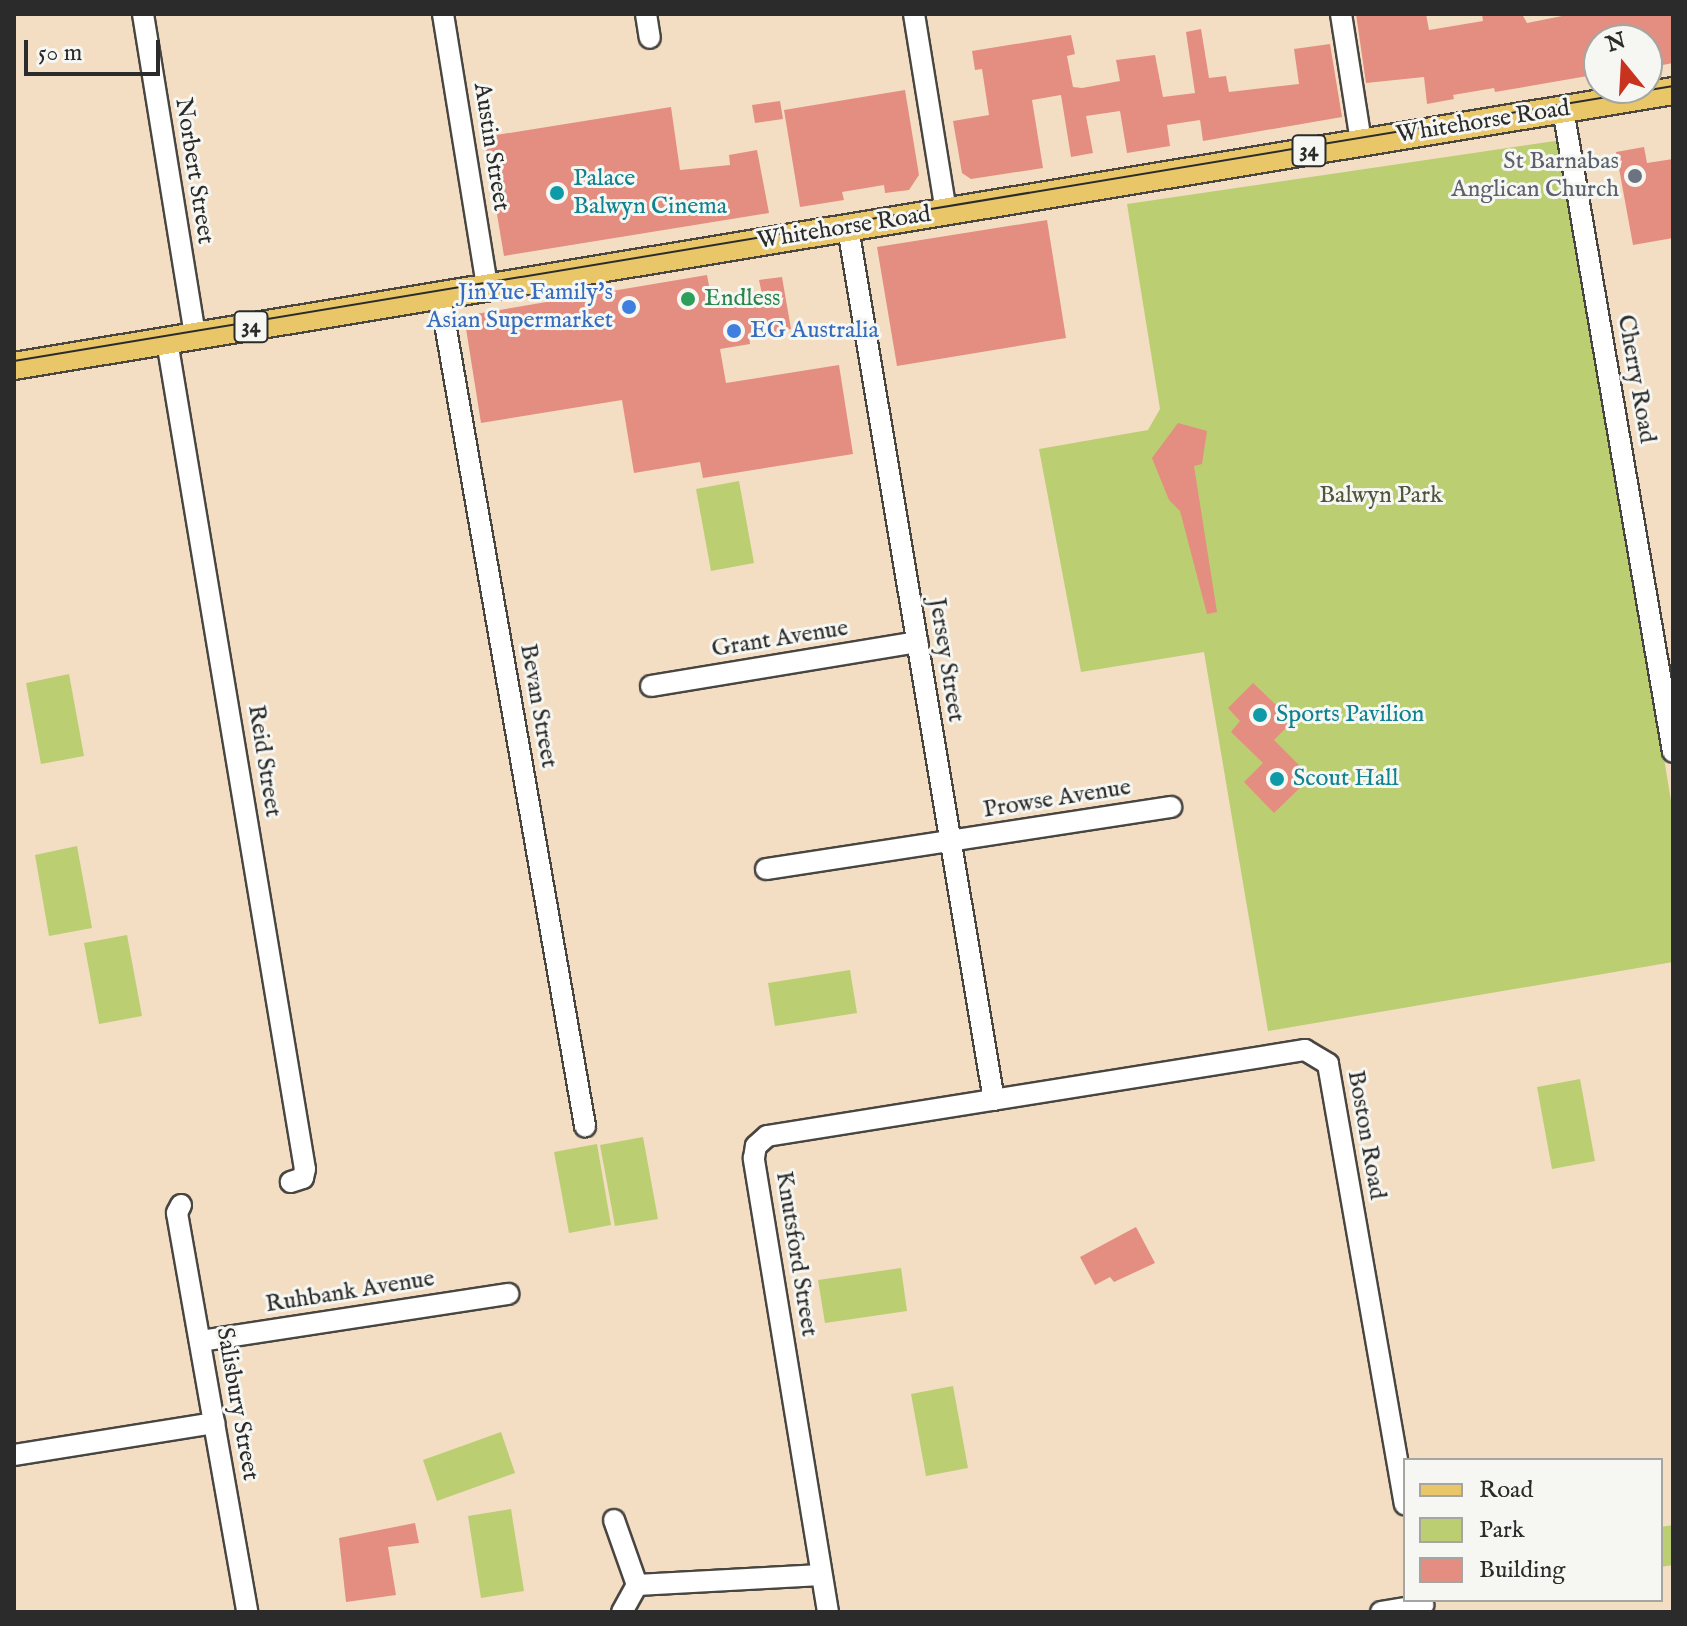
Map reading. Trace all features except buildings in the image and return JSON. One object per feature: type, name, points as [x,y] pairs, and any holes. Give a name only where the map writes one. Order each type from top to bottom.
[{"type":"main road","name":"Whitehorse Road","points":[[14,366],[1673,91]]},
{"type":"street","name":"Norbert Street","points":[[143,14],[195,336]]},
{"type":"street","name":"Austin Street","points":[[443,14],[487,287]]},
{"type":"street","points":[[646,14],[650,38]]},
{"type":"street","points":[[914,14],[946,212]]},
{"type":"street","points":[[1341,14],[1361,142]]},
{"type":"street","name":"Cherry Road","points":[[1563,109],[1673,752]]},
{"type":"street","name":"Jersey Street","points":[[848,228],[994,1100]]},
{"type":"street","name":"Bevan Street","points":[[440,295],[585,1126]]},
{"type":"street","name":"Reid Street","points":[[167,341],[305,1169],[303,1178],[291,1182]]},
{"type":"street","name":"Grant Avenue","points":[[651,686],[917,642]]},
{"type":"street","name":"Prowse Avenue","points":[[766,869],[1171,807]]},
{"type":"street","name":"Boston Road","points":[[994,1100],[1305,1050],[1328,1064],[1403,1493]]},
{"type":"street","name":"Knutsford Street","points":[[828,1612],[754,1158],[756,1146],[767,1136],[994,1100]]},
{"type":"street","name":"Salisbury Street","points":[[181,1205],[177,1213],[247,1612]]},
{"type":"street","name":"Ruhbank Avenue","points":[[200,1341],[508,1294]]},
{"type":"street","points":[[14,1455],[214,1423]]},
{"type":"street","points":[[614,1520],[637,1585],[622,1612]]},
{"type":"street","points":[[637,1585],[821,1575]]},
{"type":"street","points":[[1381,1612],[1423,1606]]},
{"type":"green space","name":"Balwyn Park","points":[[1562,140],[1673,813],[1673,962],[1268,1031],[1204,652],[1081,672],[1039,449],[1148,430],[1160,409],[1127,204]]},
{"type":"green space","points":[[739,481],[754,563],[711,571],[696,489]]},
{"type":"green space","points":[[69,674],[84,756],[41,764],[26,683]]},
{"type":"green space","points":[[77,846],[92,928],[49,936],[35,855]]},
{"type":"green space","points":[[127,935],[142,1016],[99,1024],[84,943]]},
{"type":"green space","points":[[850,970],[857,1013],[775,1026],[768,983]]},
{"type":"green space","points":[[1580,1079],[1595,1161],[1552,1169],[1537,1087]]},
{"type":"green space","points":[[643,1137],[658,1219],[615,1226],[600,1145]]},
{"type":"green space","points":[[597,1144],[611,1225],[569,1233],[554,1152]]},
{"type":"green space","points":[[901,1268],[907,1311],[825,1323],[818,1280]]},
{"type":"green space","points":[[953,1386],[968,1468],[926,1476],[911,1394]]},
{"type":"green space","points":[[501,1432],[515,1473],[437,1501],[423,1460]]},
{"type":"green space","points":[[511,1509],[524,1591],[481,1598],[468,1516]]},
{"type":"green space","points":[[1673,1525],[1673,1565],[1663,1567],[1663,1527]]},
{"type":"tram line","points":[[14,361],[1673,86]]},
{"type":"place","name":"St Barnabas Anglican Church","points":[[1635,176]]},
{"type":"place","name":"Palace Balwyn Cinema","points":[[557,193]]},
{"type":"place","name":"Endless","points":[[688,299]]},
{"type":"place","name":"JinYue Family's Asian Supermarket","points":[[629,307]]},
{"type":"place","name":"EG Australia","points":[[734,331]]},
{"type":"place","name":"Sports Pavilion","points":[[1260,715]]},
{"type":"place","name":"Scout Hall","points":[[1277,779]]}]
